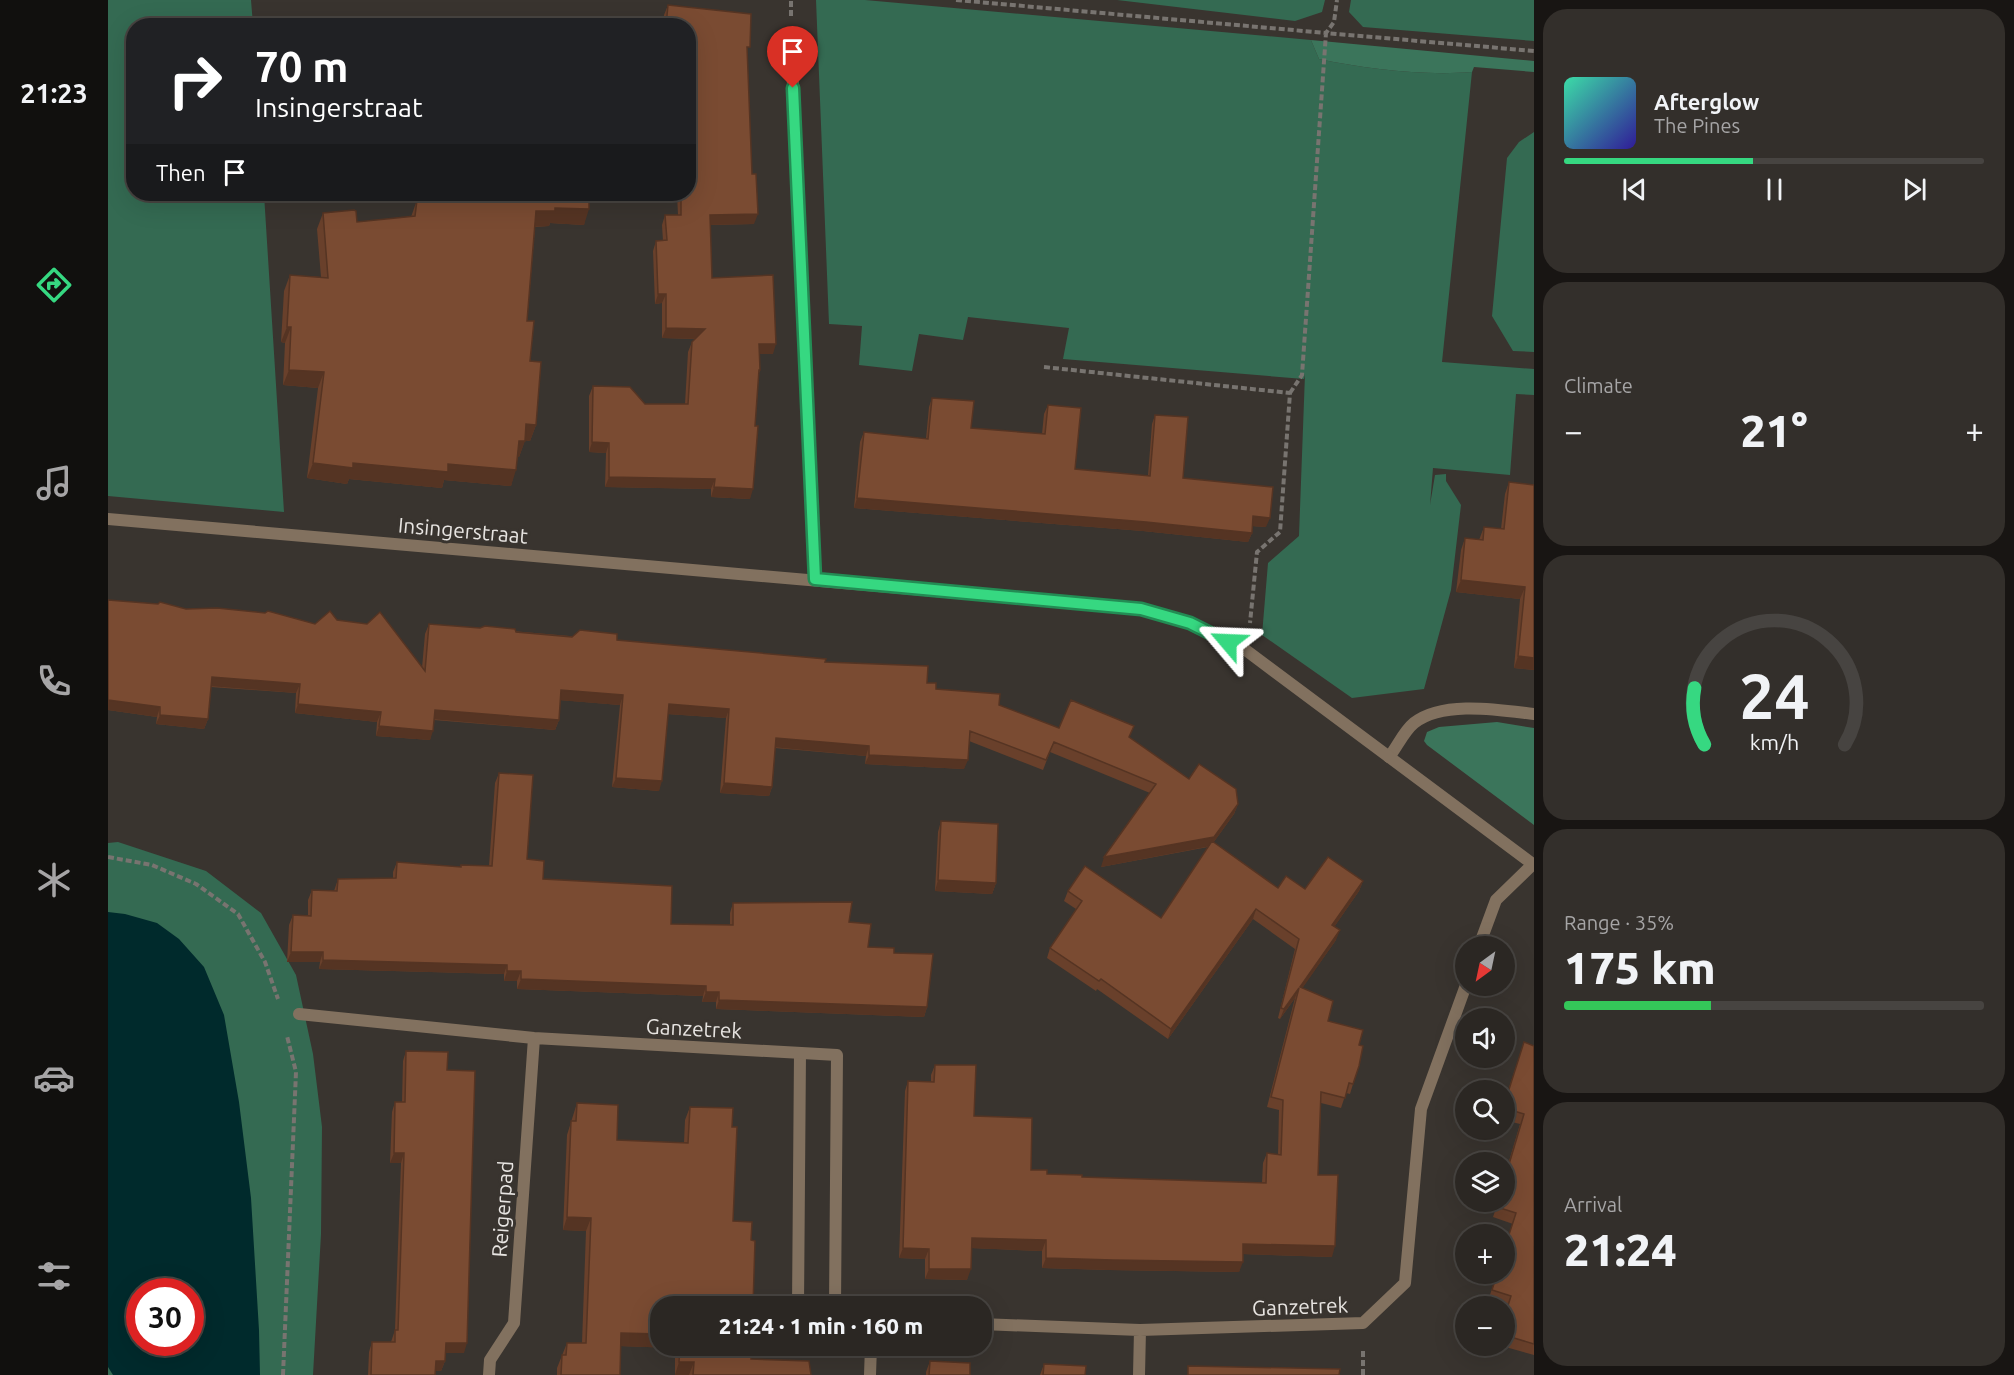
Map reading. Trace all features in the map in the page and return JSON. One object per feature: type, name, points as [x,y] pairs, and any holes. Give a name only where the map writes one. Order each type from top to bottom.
[{"type":"street","points":[[791,41],[815,579]]},
{"type":"street","name":"Insingerstraat","points":[[108,519],[1141,609],[1190,623],[1247,651],[1534,865]]},
{"type":"street","points":[[1389,757],[1414,723],[1433,713],[1472,707],[1534,714]]},
{"type":"street","points":[[1483,936],[1496,900],[1534,865]]},
{"type":"street","name":"Ganzetrek","points":[[992,1324],[1140,1330],[1363,1323],[1405,1283],[1421,1109],[1462,996]]},
{"type":"street","name":"Ganzetrek","points":[[299,1014],[534,1038],[837,1055],[835,1296]]},
{"type":"street","name":"Reigerpad","points":[[489,1375],[490,1360],[514,1323],[534,1038]]},
{"type":"street","points":[[798,1296],[800,1053]]},
{"type":"street","points":[[1139,1375],[1140,1330]]},
{"type":"street","points":[[870,1375],[871,1356]]},
{"type":"path","points":[[956,0],[1534,51]]},
{"type":"path","points":[[1247,651],[1257,552],[1280,532],[1290,393],[1302,375],[1326,33],[1334,22],[1337,0]]},
{"type":"path","points":[[1044,366],[1290,393]]},
{"type":"path","points":[[108,857],[152,865],[185,879],[196,884],[238,914],[265,962],[279,1005]]},
{"type":"path","points":[[283,1375],[296,1072],[285,1026]]},
{"type":"green space","points":[[108,0],[251,0],[252,18],[126,18],[126,201],[264,201],[284,512],[108,496]]},
{"type":"green space","points":[[816,0],[865,0],[1311,40],[1319,59],[1395,71],[1472,72],[1442,362],[1534,369],[1534,395],[1516,394],[1510,475],[1433,468],[1430,505],[1435,475],[1446,474],[1446,481],[1461,505],[1451,590],[1424,689],[1352,698],[1262,635],[1268,563],[1299,536],[1305,374],[1304,379],[1063,359],[1069,328],[968,317],[963,340],[919,334],[912,371],[859,365],[862,326],[829,324]]},
{"type":"green space","points":[[1117,0],[1325,0],[1322,12],[1295,21]]},
{"type":"green space","points":[[1351,0],[1534,0],[1534,41],[1363,27],[1349,12]]},
{"type":"green space","points":[[1311,40],[1534,61],[1534,72],[1474,67],[1472,72],[1434,73],[1356,66],[1319,59]]},
{"type":"green space","points":[[1534,132],[1534,352],[1513,351],[1492,316],[1507,158],[1519,142]]},
{"type":"green space","points":[[1497,722],[1534,728],[1534,825],[1424,741],[1427,732],[1439,727]]},
{"type":"green space","points":[[118,842],[206,871],[261,913],[296,975],[313,1054],[322,1127],[321,1234],[313,1375],[108,1375],[108,843]]},
{"type":"water","points":[[108,912],[157,923],[179,939],[204,967],[224,1015],[239,1102],[251,1198],[260,1375],[113,1375],[108,1367]]},
{"type":"building","points":[[668,5],[751,14],[750,47],[747,47],[752,174],[756,174],[758,214],[710,215],[712,278],[773,275],[776,344],[759,344],[760,370],[755,426],[758,426],[753,489],[714,487],[715,479],[609,477],[609,443],[592,442],[593,386],[630,387],[645,404],[688,404],[692,342],[705,329],[666,328],[666,294],[658,294],[656,241],[667,240],[665,215],[681,215],[681,201],[696,201],[696,18],[667,18]]},
{"type":"building","points":[[417,201],[589,201],[589,209],[555,208],[555,211],[536,211],[527,321],[534,321],[530,361],[541,362],[536,425],[526,424],[525,441],[519,441],[516,470],[448,464],[448,472],[353,463],[353,468],[313,463],[324,372],[289,370],[291,327],[287,327],[290,275],[328,278],[323,213],[354,210],[357,222],[415,216]]},
{"type":"building","points":[[932,398],[974,401],[971,428],[1045,434],[1048,405],[1081,408],[1075,469],[1150,476],[1155,415],[1188,417],[1183,478],[1273,487],[1270,518],[1253,516],[1252,533],[857,498],[864,432],[928,439]]},
{"type":"building","points":[[1509,482],[1534,485],[1534,658],[1518,656],[1525,587],[1461,580],[1465,538],[1483,540],[1484,527],[1504,529]]},
{"type":"building","points":[[108,600],[158,604],[160,602],[186,609],[217,608],[265,613],[268,611],[315,624],[330,611],[337,620],[367,624],[380,612],[425,671],[429,624],[480,628],[485,626],[515,629],[516,632],[572,637],[580,630],[617,634],[617,640],[826,659],[825,662],[928,666],[927,683],[936,683],[936,689],[1000,694],[999,705],[1059,728],[1071,700],[1134,726],[1129,737],[1189,779],[1199,764],[1236,789],[1238,804],[1214,837],[1104,857],[1156,784],[1054,742],[1046,760],[970,731],[968,760],[869,755],[869,746],[776,738],[772,787],[724,783],[729,709],[669,704],[662,781],[616,778],[623,695],[561,690],[559,720],[435,710],[433,731],[379,726],[381,712],[298,704],[300,684],[212,677],[208,719],[160,715],[160,707],[108,700]]},
{"type":"building","points":[[499,773],[533,775],[527,859],[544,861],[543,879],[672,886],[671,924],[733,925],[733,903],[852,902],[849,922],[871,924],[868,947],[894,948],[894,953],[933,954],[927,1007],[719,1000],[719,992],[706,992],[706,986],[521,979],[521,971],[507,971],[507,965],[323,960],[323,952],[291,952],[293,915],[311,916],[312,890],[337,891],[338,879],[396,878],[397,862],[461,867],[461,865],[492,866]]},
{"type":"building","points":[[941,821],[998,824],[996,883],[938,880]]},
{"type":"building","points":[[1212,841],[1278,888],[1286,876],[1305,889],[1328,857],[1363,881],[1332,925],[1340,930],[1300,987],[1333,1001],[1328,1021],[1363,1030],[1359,1045],[1363,1046],[1359,1066],[1353,1084],[1349,1083],[1345,1098],[1321,1092],[1318,1175],[1338,1175],[1335,1246],[1243,1244],[1243,1262],[1113,1260],[1046,1258],[1046,1240],[972,1238],[971,1269],[929,1269],[929,1249],[903,1248],[908,1081],[934,1082],[935,1065],[976,1065],[974,1116],[1032,1118],[1031,1170],[1047,1170],[1047,1174],[1082,1175],[1082,1177],[1266,1183],[1267,1153],[1281,1155],[1283,1100],[1271,1097],[1299,988],[1284,1009],[1281,1008],[1299,939],[1256,909],[1171,1029],[1101,979],[1099,981],[1050,948],[1082,901],[1068,891],[1085,866],[1161,918]]},
{"type":"building","points":[[1524,1042],[1534,1046],[1534,1344],[1515,1338],[1515,1296],[1492,1290],[1494,1284],[1515,1284],[1515,1224],[1512,1224],[1516,1213],[1513,1212],[1515,1212],[1515,1152],[1513,1152],[1524,1114],[1515,1111],[1515,1080],[1512,1080]]},
{"type":"building","points":[[406,1051],[448,1052],[447,1070],[475,1071],[467,1343],[446,1343],[445,1361],[436,1361],[435,1375],[371,1375],[372,1342],[395,1342],[395,1330],[398,1330],[404,1153],[394,1153],[395,1102],[405,1102]]},
{"type":"building","points":[[577,1103],[618,1105],[617,1140],[688,1143],[690,1107],[733,1108],[732,1127],[737,1127],[733,1221],[752,1222],[751,1240],[755,1241],[753,1296],[650,1296],[650,1334],[621,1333],[620,1375],[561,1375],[562,1355],[566,1355],[567,1343],[586,1343],[591,1218],[567,1217],[571,1121],[576,1121]]},
{"type":"building","points":[[679,1356],[751,1356],[751,1359],[809,1361],[811,1375],[693,1375],[694,1362],[679,1362]]},
{"type":"building","points":[[930,1361],[970,1363],[970,1375],[929,1375]]},
{"type":"building","points":[[1044,1364],[1086,1366],[1085,1375],[1043,1375]]},
{"type":"building","points":[[1188,1366],[1340,1369],[1339,1375],[1188,1375]]},
{"type":"route","points":[[793,88],[815,579],[1141,609],[1190,623],[1228,642]]}]
